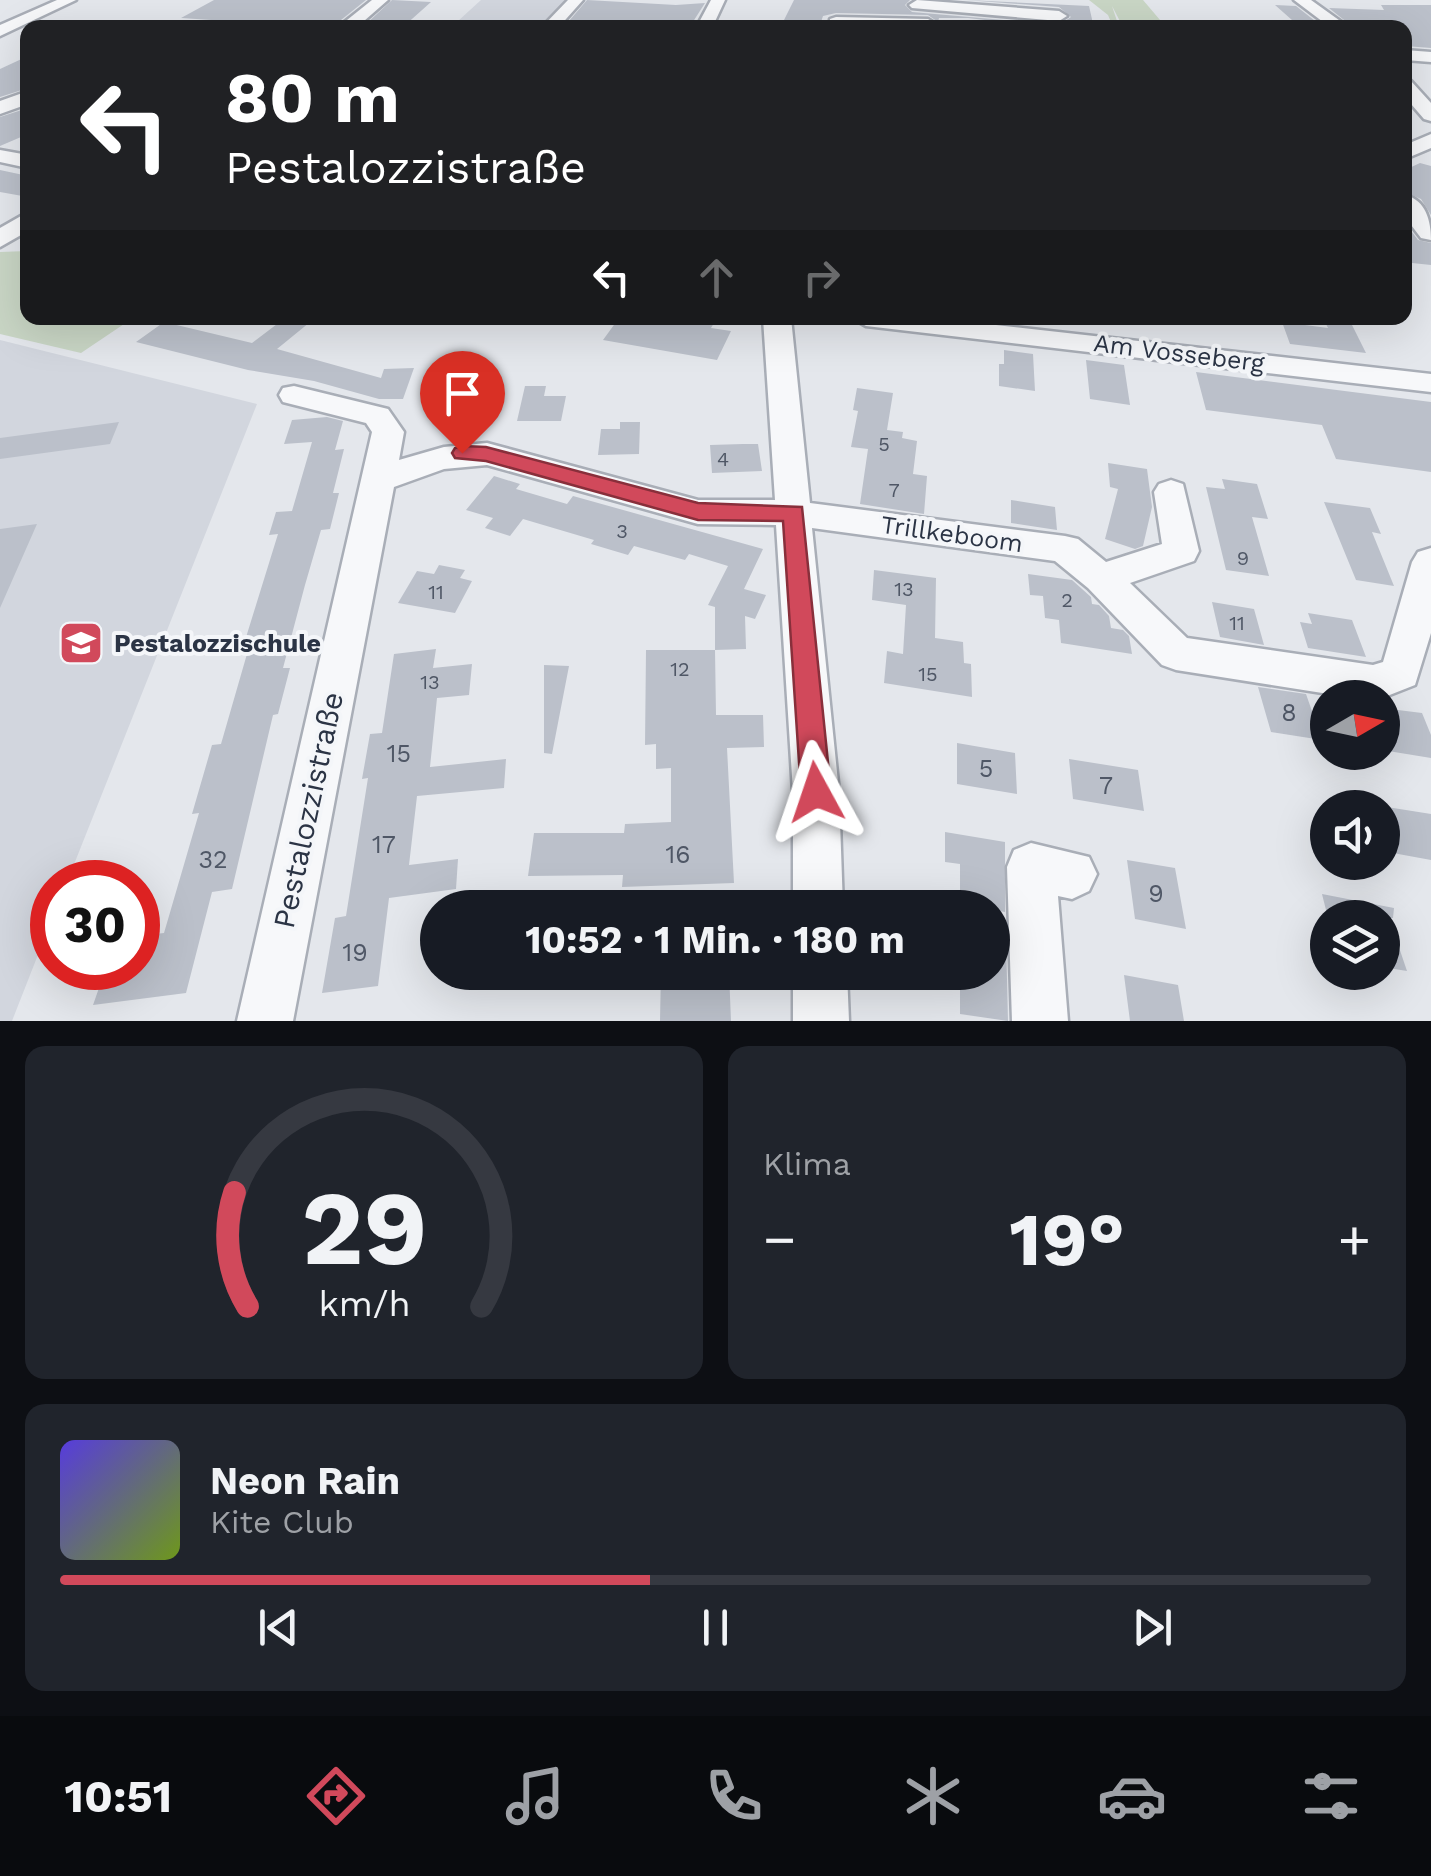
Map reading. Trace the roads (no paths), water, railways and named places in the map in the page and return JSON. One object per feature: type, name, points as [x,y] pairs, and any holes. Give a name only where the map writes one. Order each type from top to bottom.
[{"type":"street","points":[[23,20],[69,0]]},
{"type":"street","points":[[355,20],[381,0]]},
{"type":"street","points":[[557,20],[576,0]]},
{"type":"street","points":[[1284,0],[1303,1],[1330,20]]},
{"type":"street","points":[[915,3],[1059,16]]},
{"type":"street","points":[[1412,93],[1431,115]]},
{"type":"street","points":[[1412,215],[1424,238]]},
{"type":"street","points":[[778,325],[816,792],[818,890]]},
{"type":"street","name":"Am Vosseberg","points":[[990,325],[1431,382]]},
{"type":"street","name":"Pestalozzistraße","points":[[265,1021],[388,432],[377,416],[294,395]]},
{"type":"street","points":[[376,481],[428,460],[462,453],[486,454],[698,512],[794,513]]},
{"type":"street","points":[[1100,578],[1182,550],[1171,492]]},
{"type":"street","name":"Trillkeboom","points":[[794,513],[1066,549],[1176,653],[1374,683],[1400,673],[1431,562]]},
{"type":"street","points":[[1040,1021],[1031,867],[1072,874]]},
{"type":"street","points":[[820,990],[821,1021]]},
{"type":"place","name":"Pestalozzischule","points":[[81,643]]}]
